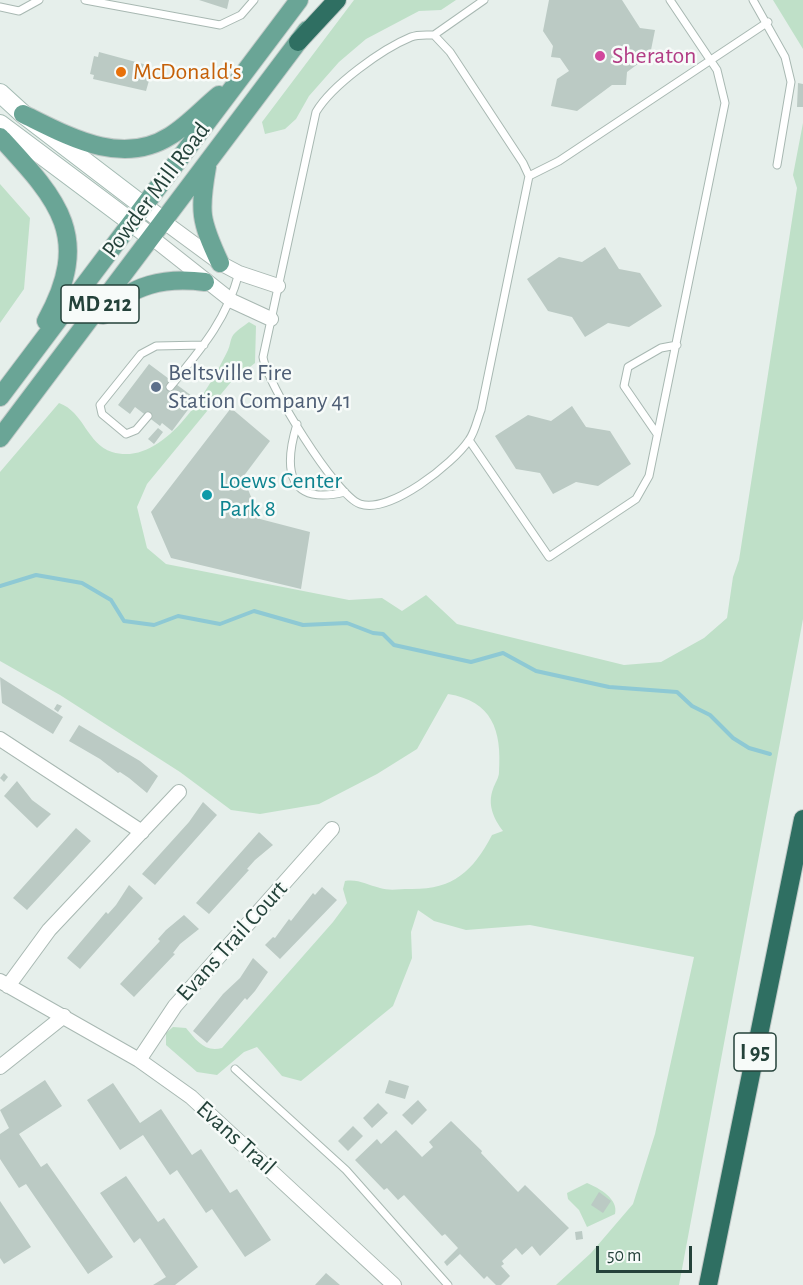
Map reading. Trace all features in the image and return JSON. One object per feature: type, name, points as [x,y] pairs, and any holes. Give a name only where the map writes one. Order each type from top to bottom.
[{"type":"highway","points":[[298,42],[337,0]]},
{"type":"highway","name":"I 95","points":[[708,1285],[803,819]]},
{"type":"main road","name":"Powder Mill Road","points":[[0,398],[299,0]]},
{"type":"main road","name":"Powder Mill Road","points":[[0,438],[329,0]]},
{"type":"main road","points":[[23,114],[84,143],[104,148],[138,148],[162,141],[182,128],[243,74]]},
{"type":"main road","points":[[0,137],[46,189],[56,205],[68,240],[69,256],[64,283],[55,305],[19,371]]},
{"type":"main road","points":[[207,163],[201,204],[207,234],[220,263]]},
{"type":"main road","points":[[38,387],[113,304],[130,292],[147,284],[171,280],[204,282]]},
{"type":"street","points":[[0,93],[23,114],[220,263],[239,273],[278,286]]},
{"type":"street","points":[[0,124],[151,237],[204,282],[231,301],[271,319]]},
{"type":"street","points":[[0,739],[142,832]]},
{"type":"street","points":[[4,983],[49,930],[179,792]]},
{"type":"street","name":"Evans Trail Court","points":[[139,1060],[175,1006],[332,829]]},
{"type":"street","name":"Evans Trail","points":[[4,983],[139,1060],[191,1097],[392,1284]]},
{"type":"street","points":[[0,1067],[64,1016]]},
{"type":"lane","points":[[0,7],[19,11],[39,0]]},
{"type":"lane","points":[[85,0],[220,25],[241,15],[254,0]]},
{"type":"lane","points":[[434,35],[450,52],[523,163],[529,177],[481,410],[469,440],[454,458],[405,493],[386,503],[367,506],[357,503],[345,492],[274,389],[264,365],[263,357],[316,112],[337,85],[390,49],[412,36],[434,35],[484,0]]},
{"type":"lane","points":[[469,440],[549,557],[636,499],[649,476],[724,103],[722,83],[711,62],[670,0]]},
{"type":"lane","points":[[753,0],[768,22],[785,57],[791,82],[777,165]]},
{"type":"lane","points":[[529,177],[559,161],[768,22]]},
{"type":"lane","points":[[170,387],[204,345],[231,301],[239,273]]},
{"type":"lane","points":[[148,416],[136,430],[126,434],[102,414],[100,405],[141,354],[156,346],[204,345]]},
{"type":"lane","points":[[657,434],[624,386],[628,367],[662,348],[676,345]]},
{"type":"lane","points":[[297,424],[289,451],[289,462],[297,485],[306,493],[316,497],[345,492]]},
{"type":"lane","points":[[235,1069],[346,1170],[448,1285]]},
{"type":"green space","points":[[354,0],[456,0],[441,10],[419,11],[366,39],[339,62],[309,96],[296,119],[285,129],[265,134],[262,122]]},
{"type":"green space","points":[[773,0],[803,0],[803,49]]},
{"type":"green space","points":[[803,123],[803,619],[679,1285],[556,1285],[591,1253],[633,1204],[655,1134],[694,957],[530,925],[466,930],[434,921],[418,910],[411,932],[412,958],[393,1006],[301,1081],[282,1076],[257,1047],[244,1052],[217,1075],[197,1072],[166,1045],[166,1033],[173,1027],[186,1028],[197,1041],[206,1047],[222,1048],[333,922],[347,903],[343,889],[345,881],[387,889],[424,889],[437,886],[459,877],[477,860],[492,835],[503,831],[494,817],[491,806],[491,795],[499,772],[496,731],[491,720],[475,703],[448,694],[417,749],[377,774],[319,804],[260,814],[231,810],[180,772],[60,695],[0,661],[0,472],[59,403],[74,413],[97,442],[112,452],[131,454],[149,448],[167,437],[197,404],[220,366],[233,335],[249,322],[256,326],[255,363],[231,382],[147,484],[137,507],[147,548],[166,564],[349,600],[382,598],[402,611],[426,595],[457,624],[624,665],[661,662],[704,638],[727,618],[733,577],[739,560],[797,188],[793,175]]},
{"type":"green space","points":[[0,184],[30,218],[24,289],[0,323]]},
{"type":"green space","points":[[587,1183],[611,1199],[615,1214],[587,1227],[579,1210],[568,1199],[567,1193]]},
{"type":"building","points":[[199,0],[229,0],[227,9]]},
{"type":"building","name":"Sheraton","points":[[549,0],[622,0],[640,28],[655,30],[650,55],[627,72],[626,85],[612,85],[577,111],[551,106],[557,79],[569,71],[560,58],[551,57],[553,46],[543,31]]},
{"type":"building","name":"McDonald's","points":[[99,52],[147,65],[146,68],[152,70],[146,91],[93,79],[94,75],[90,74],[94,56],[98,57]]},
{"type":"building","points":[[798,83],[803,84],[803,107],[797,107]]},
{"type":"building","points":[[605,247],[619,269],[640,273],[662,306],[629,327],[608,323],[585,337],[572,317],[548,311],[527,279],[559,257],[582,262]]},
{"type":"building","name":"Beltsville Fire Station Company 41","points":[[149,364],[196,399],[172,431],[162,423],[160,426],[135,407],[130,414],[118,405]]},
{"type":"building","points":[[572,406],[586,427],[610,431],[631,464],[598,486],[576,482],[553,494],[540,473],[516,469],[495,436],[528,415],[551,421]]},
{"type":"building","name":"Loews Center Park 8","points":[[231,408],[270,441],[243,477],[260,519],[310,532],[301,589],[171,558],[151,512]]},
{"type":"building","points":[[158,428],[163,432],[154,444],[148,439]]},
{"type":"building","points":[[0,677],[63,717],[53,734],[2,703]]},
{"type":"building","points":[[57,704],[62,706],[58,712],[54,709]]},
{"type":"building","points":[[79,725],[140,761],[158,776],[147,793],[120,772],[118,773],[100,759],[69,741]]},
{"type":"building","points":[[4,773],[8,777],[4,782],[0,778]]},
{"type":"building","points":[[17,781],[32,800],[51,814],[37,828],[4,796]]},
{"type":"building","points":[[203,802],[217,815],[155,885],[142,874],[189,822]]},
{"type":"building","points":[[76,828],[91,841],[27,910],[13,898]]},
{"type":"building","points":[[259,832],[273,845],[255,860],[247,869],[249,870],[209,914],[196,903]]},
{"type":"building","points":[[129,885],[143,898],[80,969],[67,958],[106,912],[108,914],[116,905]]},
{"type":"building","points":[[322,887],[337,900],[280,959],[265,945],[273,937],[275,938],[289,919],[291,921],[313,893],[315,895]]},
{"type":"building","points":[[184,915],[199,929],[180,944],[173,953],[175,954],[134,997],[120,984],[160,941],[158,939],[166,930]]},
{"type":"building","points":[[253,958],[268,972],[255,991],[247,1000],[245,998],[207,1043],[193,1031],[223,994],[240,978]]},
{"type":"building","points":[[45,1080],[62,1106],[19,1134],[41,1167],[47,1163],[113,1257],[88,1274],[26,1184],[19,1188],[0,1159],[0,1134],[9,1128],[0,1110]]},
{"type":"building","points":[[389,1080],[409,1086],[405,1099],[385,1093]]},
{"type":"building","points":[[113,1083],[140,1123],[161,1109],[192,1155],[201,1149],[230,1193],[237,1189],[271,1240],[245,1257],[212,1209],[206,1213],[177,1170],[170,1175],[143,1135],[120,1150],[87,1100]]},
{"type":"building","points":[[418,1100],[427,1110],[412,1125],[402,1115]]},
{"type":"building","points":[[378,1103],[388,1113],[372,1128],[363,1118]]},
{"type":"building","points":[[451,1121],[482,1151],[481,1153],[518,1192],[525,1185],[569,1228],[540,1256],[532,1246],[522,1255],[516,1248],[502,1261],[504,1264],[501,1266],[510,1276],[501,1285],[496,1285],[487,1276],[484,1279],[460,1254],[447,1266],[444,1262],[458,1248],[445,1234],[442,1236],[404,1195],[398,1200],[387,1188],[384,1190],[355,1160],[377,1139],[381,1144],[396,1130],[422,1157],[433,1147],[429,1142]]},
{"type":"building","points":[[353,1126],[363,1136],[348,1151],[338,1141]]},
{"type":"building","points":[[126,1176],[158,1222],[164,1218],[198,1267],[175,1285],[153,1285],[166,1277],[140,1238],[134,1243],[100,1193]]},
{"type":"building","points":[[599,1192],[611,1201],[603,1213],[591,1205]]},
{"type":"building","points":[[0,1201],[31,1247],[4,1264],[0,1258]]},
{"type":"building","points":[[582,1231],[583,1239],[576,1240],[575,1232]]},
{"type":"building","points":[[326,1273],[340,1285],[315,1285]]},
{"type":"waterway","points":[[0,586],[36,575],[82,583],[111,600],[124,621],[154,625],[178,616],[220,624],[254,611],[303,625],[347,623],[373,633],[383,634],[394,645],[471,662],[503,653],[536,671],[609,687],[677,692],[692,706],[710,715],[733,738],[749,748],[770,754]]},
{"type":"place","name":"Sheraton","points":[[600,56]]},
{"type":"place","name":"McDonald's","points":[[121,72]]},
{"type":"place","name":"Beltsville Fire Station Company 41","points":[[156,387]]},
{"type":"place","name":"Loews Center Park 8","points":[[207,495]]}]
